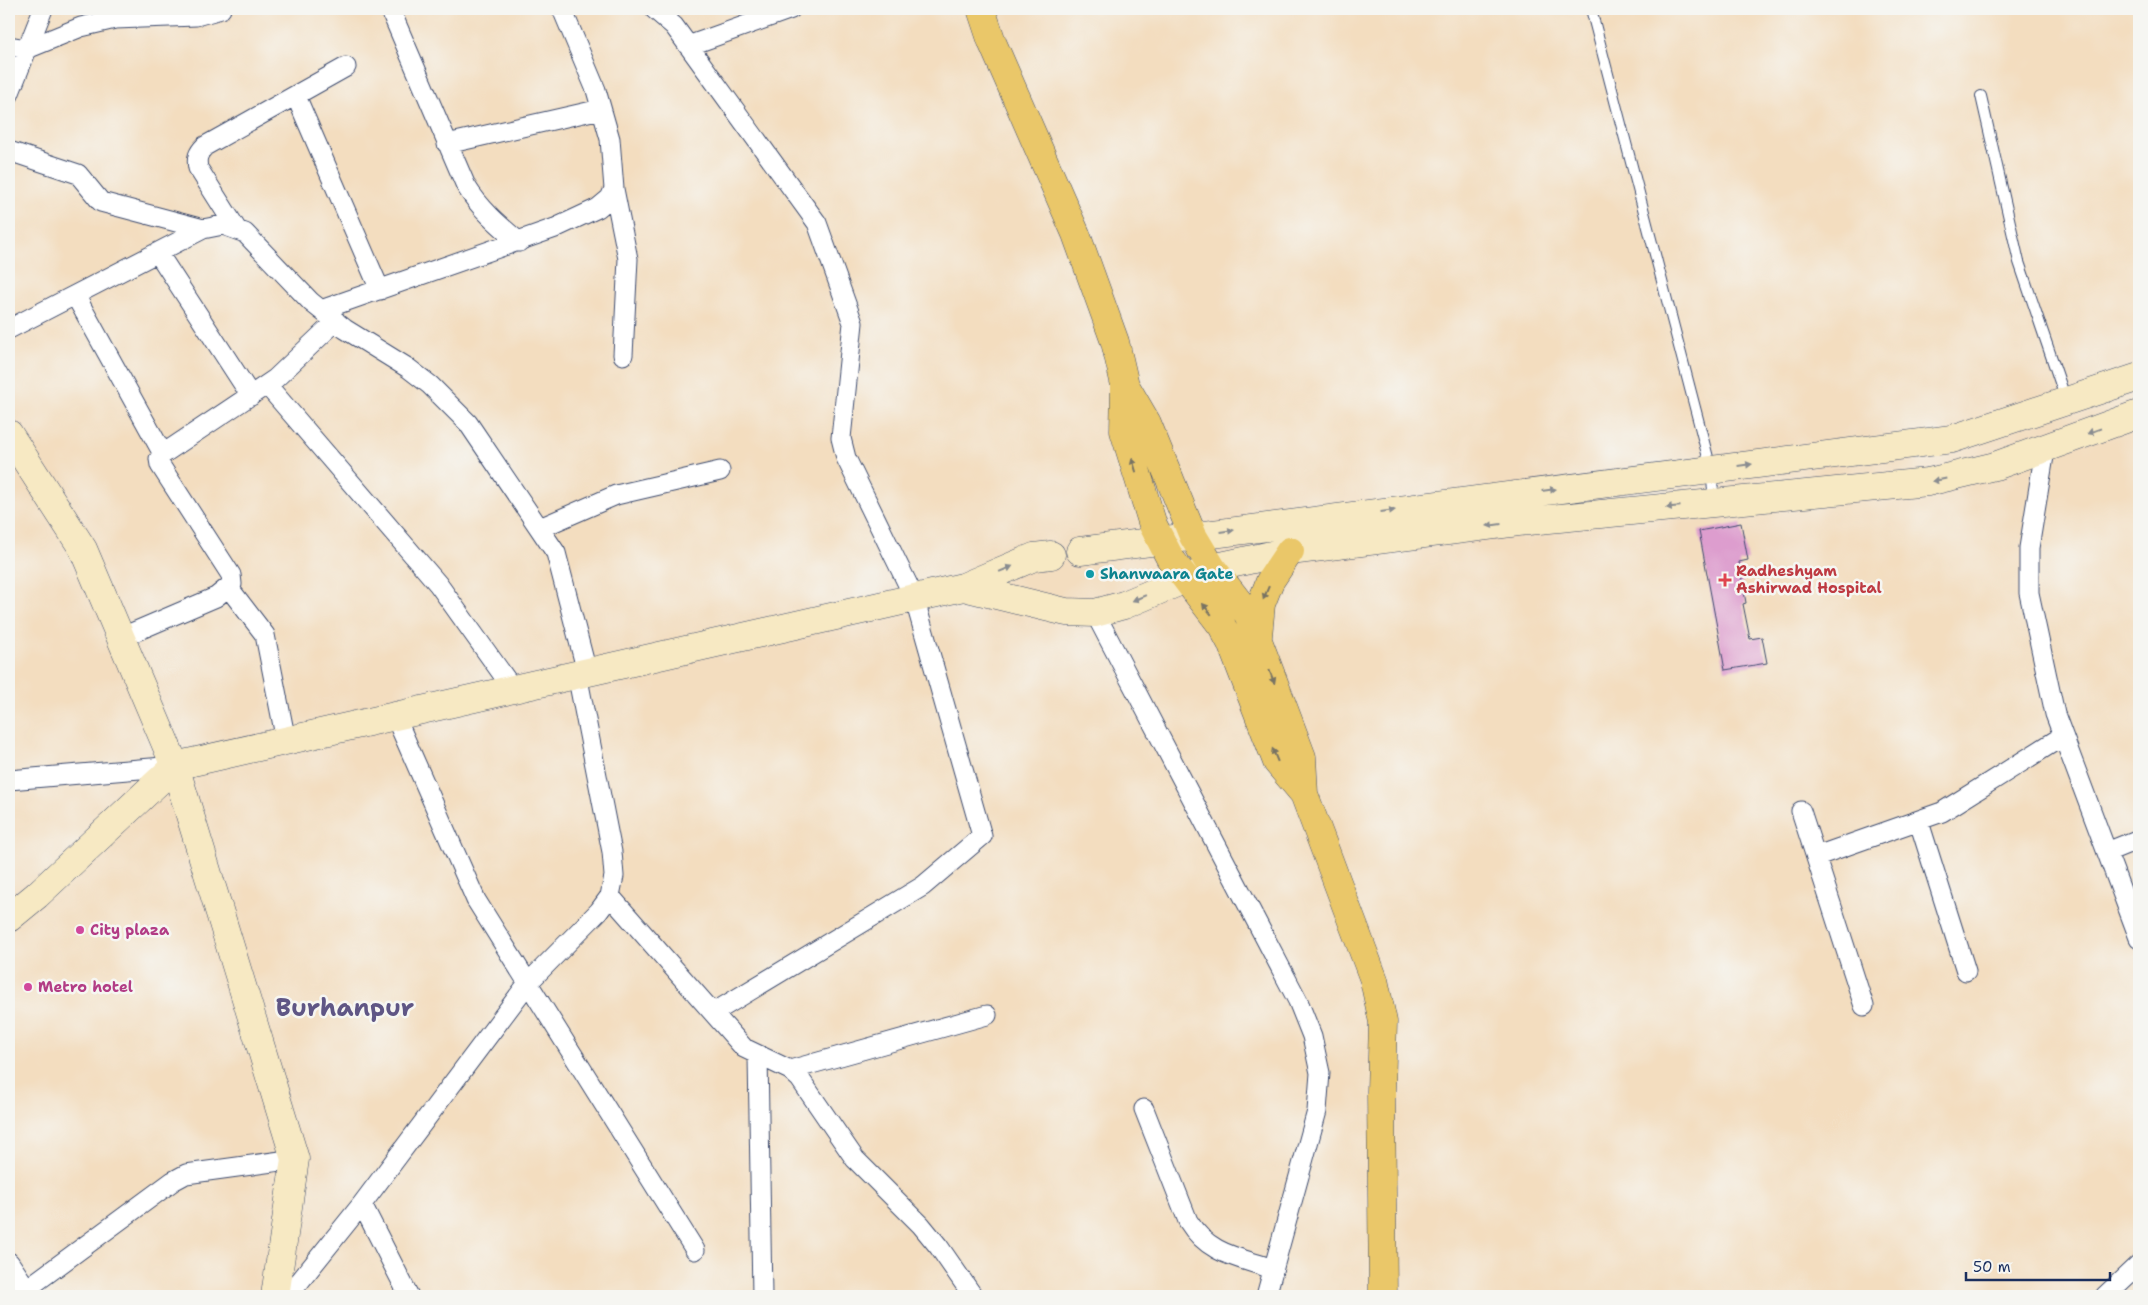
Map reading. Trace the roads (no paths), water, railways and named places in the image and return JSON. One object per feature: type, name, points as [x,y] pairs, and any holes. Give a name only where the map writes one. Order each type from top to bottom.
[{"type":"highway","points":[[980,9],[992,42],[1076,234],[1115,342],[1125,385],[1124,431],[1153,525],[1184,579],[1222,626],[1231,643],[1277,762],[1304,794]]},
{"type":"highway","points":[[1125,385],[1147,423],[1193,536],[1212,568],[1248,614],[1302,757],[1304,794],[1374,980],[1383,1022],[1381,1091],[1384,1296]]},
{"type":"highway","points":[[1258,640],[1261,604],[1270,581],[1290,551]]},
{"type":"main road","points":[[1080,551],[1952,438],[2139,377]]},
{"type":"main road","points":[[963,587],[1066,612],[1095,613],[1124,604],[1212,568],[1290,551],[1518,522],[1928,482],[1995,466],[2045,450],[2139,414]]},
{"type":"main road","points":[[9,434],[83,549],[175,766],[296,1159],[275,1296]]},
{"type":"main road","points":[[9,918],[37,895],[175,766],[963,587],[1034,557],[1050,555]]},
{"type":"street","points":[[9,95],[18,47],[42,9]]},
{"type":"street","points":[[18,47],[81,27],[115,19],[196,16],[221,9]]},
{"type":"street","points":[[390,9],[466,186],[476,202],[519,242]]},
{"type":"street","points":[[562,9],[596,90],[610,139],[614,189],[628,259],[623,355]]},
{"type":"street","points":[[654,9],[674,26],[817,223],[853,323],[841,438],[846,458],[914,597],[982,836],[923,886],[713,1013]]},
{"type":"street","points":[[688,46],[791,9]]},
{"type":"street","points":[[236,228],[198,168],[196,159],[199,152],[205,146],[346,67]]},
{"type":"street","points":[[296,96],[380,290]]},
{"type":"street","points":[[447,144],[601,109]]},
{"type":"street","points":[[9,151],[78,174],[101,202],[203,229]]},
{"type":"street","points":[[120,638],[216,597],[232,584],[231,575],[160,465],[159,459],[163,454],[267,385],[328,316],[380,290],[519,242],[579,218],[598,208],[610,198],[614,189]]},
{"type":"street","points":[[9,329],[203,229],[223,225],[236,228],[253,240],[275,266],[328,316],[408,368],[430,385],[468,423],[540,528],[558,560],[582,673],[612,852],[614,876],[610,896],[599,911],[528,983],[362,1204],[288,1296]]},
{"type":"street","points":[[158,253],[251,396]]},
{"type":"street","points":[[75,296],[163,454]]},
{"type":"street","points":[[267,385],[438,584],[513,689]]},
{"type":"street","points":[[2045,450],[2029,548],[2029,593],[2048,692],[2139,938]]},
{"type":"street","points":[[540,528],[616,495],[720,471]]},
{"type":"street","points":[[229,588],[265,635],[286,741]]},
{"type":"street","points":[[1095,613],[1298,1001],[1312,1036],[1320,1073],[1317,1111],[1266,1296]]},
{"type":"street","points":[[395,716],[470,887],[695,1250]]},
{"type":"street","points":[[1817,856],[1919,822],[1953,806],[2063,736]]},
{"type":"street","points":[[9,780],[175,766]]},
{"type":"street","points":[[1802,811],[1864,1006]]},
{"type":"street","points":[[1919,822],[1966,971]]},
{"type":"street","points":[[2106,852],[2139,839]]},
{"type":"street","points":[[610,896],[744,1048],[790,1070],[800,1079],[855,1159],[921,1225],[939,1246],[973,1296]]},
{"type":"street","points":[[790,1070],[987,1015]]},
{"type":"street","points":[[758,1056],[762,1296]]},
{"type":"street","points":[[1144,1109],[1188,1221],[1196,1234],[1208,1245],[1220,1251],[1273,1270]]},
{"type":"street","points":[[9,1262],[22,1292],[173,1181],[186,1174],[296,1159]]},
{"type":"street","points":[[362,1204],[409,1296]]},
{"type":"street","points":[[2105,1296],[2139,1264]]},
{"type":"lane","points":[[1591,9],[1711,470],[1714,503]]},
{"type":"lane","points":[[1981,96],[2019,262],[2066,401]]},
{"type":"place","name":"Shanwaara Gate","points":[[1090,574]]},
{"type":"place","name":"Radheshyam Ashirwad Hospital","points":[[1725,580]]},
{"type":"place","name":"City plaza","points":[[80,930]]},
{"type":"place","name":"Metro hotel","points":[[28,987]]},
{"type":"district","name":"Burhanpur","points":[[345,1007]]}]
